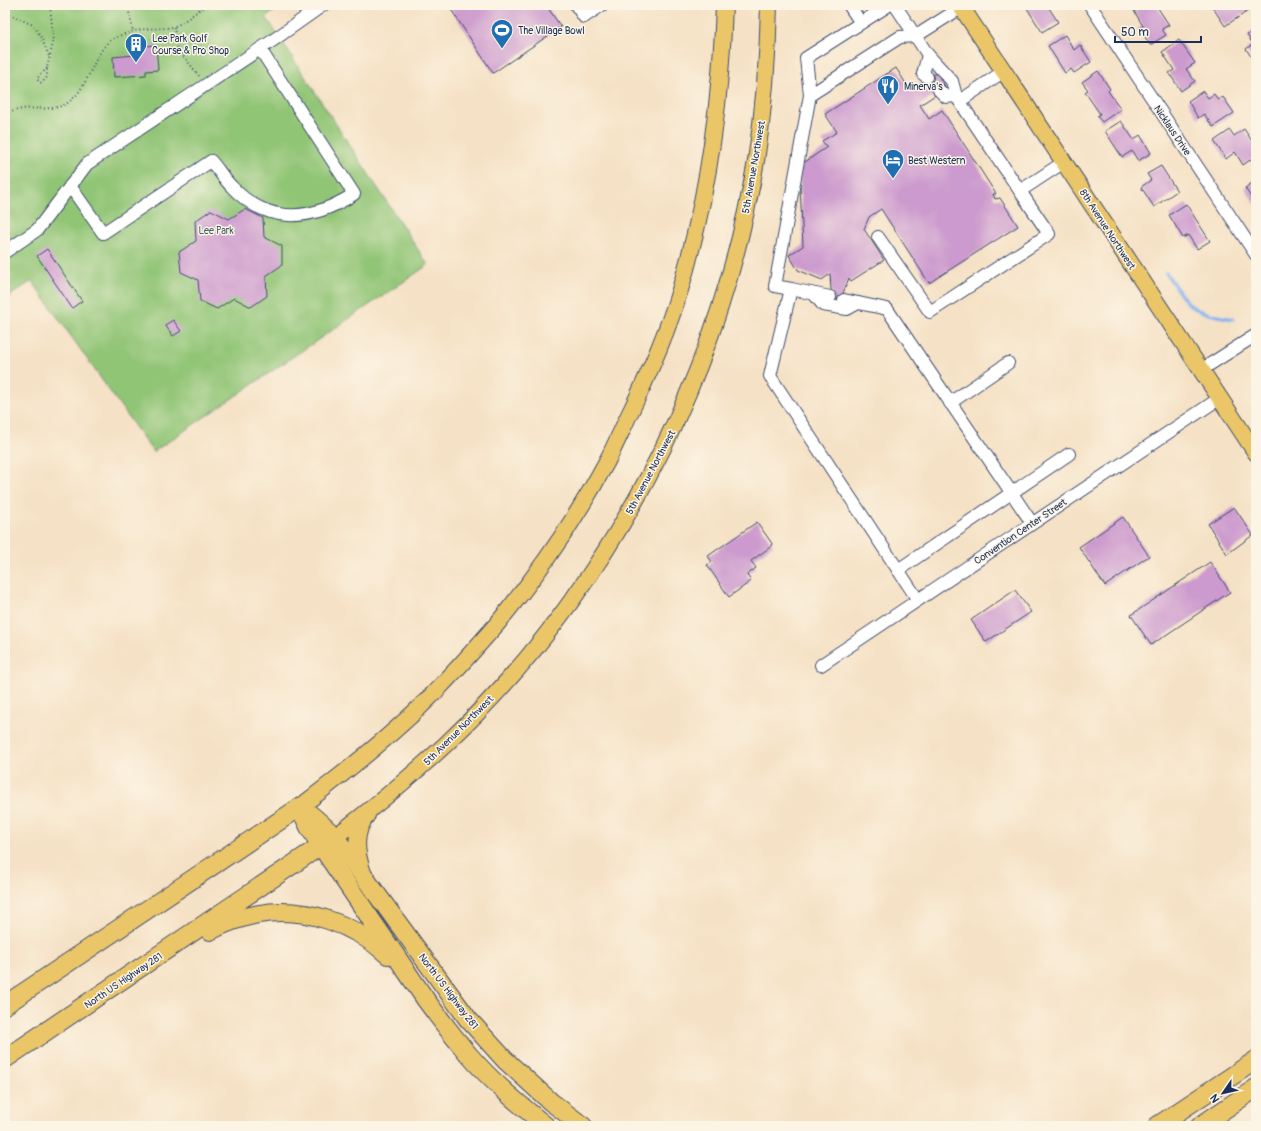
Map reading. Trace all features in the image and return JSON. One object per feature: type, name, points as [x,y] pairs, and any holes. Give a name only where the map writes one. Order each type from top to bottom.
[{"type":"highway","name":"North US Highway 281","points":[[300,807],[309,827],[328,842],[366,880],[473,1025],[505,1060],[551,1102],[583,1126]]},
{"type":"highway","points":[[5,1005],[300,807]]},
{"type":"highway","name":"North US Highway 281","points":[[5,1059],[328,842]]},
{"type":"highway","name":"North US Highway 281","points":[[328,842],[426,1000],[470,1056],[507,1094],[546,1126]]},
{"type":"highway","points":[[134,972],[182,944],[225,923],[258,914],[275,912],[295,913],[327,919],[362,934],[391,959],[426,1000]]},
{"type":"highway","points":[[1157,1126],[1256,1060]]},
{"type":"highway","points":[[1200,1126],[1256,1088]]},
{"type":"main road","points":[[300,807],[350,769],[423,704],[474,651],[523,591],[564,534],[605,464],[641,391],[665,333],[690,255],[709,167],[720,86],[724,5]]},
{"type":"main road","name":"5th Avenue Northwest","points":[[328,842],[376,805],[422,766],[473,717],[529,655],[567,607],[615,537],[637,499],[676,422],[709,341],[736,252],[747,207],[762,120],[767,69],[769,5]]},
{"type":"main road","name":"8th Avenue Northwest","points":[[961,6],[1256,453]]},
{"type":"main road","points":[[366,880],[358,860],[356,847],[357,836],[365,817],[376,805]]},
{"type":"street","points":[[5,252],[36,230],[87,164],[272,41],[323,5]]},
{"type":"street","points":[[576,5],[584,17],[602,5]]},
{"type":"street","points":[[848,5],[861,23]]},
{"type":"street","points":[[830,297],[775,286],[810,95],[806,58],[889,5]]},
{"type":"street","points":[[878,237],[930,312],[1050,234],[958,98],[952,81],[928,55],[895,5]]},
{"type":"street","name":"Nicklaus Drive","points":[[1090,5],[1256,256]]},
{"type":"street","points":[[810,95],[900,37],[916,36],[961,6]]},
{"type":"street","points":[[70,186],[103,233],[211,161],[232,187],[253,204],[270,212],[289,216],[312,214],[340,203],[354,194],[260,49]]},
{"type":"street","points":[[927,77],[923,74],[928,55]]},
{"type":"street","points":[[940,90],[946,97],[958,98],[1004,71]]},
{"type":"street","points":[[1020,191],[1064,162]]},
{"type":"street","points":[[791,289],[770,376],[918,600]]},
{"type":"street","points":[[814,294],[823,305],[847,310],[858,303]]},
{"type":"street","points":[[844,300],[887,308],[1032,523]]},
{"type":"street","points":[[1201,370],[1256,335]]},
{"type":"street","points":[[950,403],[1008,363]]},
{"type":"street","name":"Convention Center Street","points":[[821,665],[1220,398]]},
{"type":"street","points":[[898,570],[1069,454]]},
{"type":"path","points":[[47,68],[47,77],[42,83],[39,82],[37,79],[39,75],[43,74],[47,68],[50,59],[53,35],[50,5]]},
{"type":"path","points":[[131,5],[130,12],[133,31]]},
{"type":"path","points":[[5,115],[15,110],[52,108],[70,102],[81,91],[105,45],[113,39],[133,31],[143,29],[174,27],[205,5]]},
{"type":"path","points":[[9,14],[33,25],[40,35],[50,59]]},
{"type":"path","points":[[174,27],[178,51],[185,58],[205,86]]},
{"type":"green space","name":"Lee Park","points":[[5,5],[283,5],[266,17],[428,265],[153,452],[32,281],[5,299]]},
{"type":"building","name":"The Village Bowl","points":[[448,5],[546,5],[561,27],[493,73]]},
{"type":"building","points":[[1025,5],[1047,5],[1058,22],[1042,32]]},
{"type":"building","points":[[1144,5],[1156,5],[1169,25],[1162,29],[1166,35],[1150,45],[1139,28],[1143,26],[1134,11]]},
{"type":"building","points":[[1211,5],[1244,5],[1248,11],[1225,26]]},
{"type":"building","points":[[1256,29],[1256,64],[1246,49],[1253,44],[1247,35]]},
{"type":"building","points":[[1065,35],[1074,50],[1080,45],[1091,62],[1074,73],[1071,69],[1065,73],[1048,46]]},
{"type":"building","points":[[1179,40],[1195,63],[1186,69],[1195,81],[1181,91],[1169,73],[1174,70],[1162,52]]},
{"type":"building","name":"Lee Park Golf Course & Pro Shop","points":[[156,45],[158,70],[146,71],[146,75],[114,77],[113,57],[135,55],[134,47]]},
{"type":"building","name":"Best Western","points":[[896,68],[910,90],[937,73],[946,88],[920,105],[929,119],[942,110],[996,194],[993,194],[995,199],[1000,198],[1018,226],[929,283],[881,209],[869,217],[864,229],[884,260],[851,281],[849,278],[838,306],[832,304],[830,274],[822,280],[798,270],[789,255],[803,246],[799,166],[827,147],[822,141],[837,132],[825,114]]},
{"type":"building","points":[[1098,71],[1110,89],[1108,91],[1121,109],[1102,122],[1097,116],[1100,114],[1085,92],[1088,90],[1082,82]]},
{"type":"building","points":[[1203,91],[1208,98],[1214,94],[1218,100],[1223,97],[1234,113],[1213,127],[1204,114],[1198,118],[1188,101]]},
{"type":"building","points":[[1121,121],[1134,140],[1140,135],[1151,153],[1138,161],[1132,151],[1122,157],[1105,131]]},
{"type":"building","points":[[1244,129],[1256,147],[1256,156],[1243,165],[1235,152],[1226,159],[1214,141],[1230,130],[1234,136]]},
{"type":"building","points":[[1161,166],[1177,191],[1154,207],[1141,187],[1151,180],[1147,174]]},
{"type":"building","points":[[1256,180],[1256,205],[1245,188]]},
{"type":"building","points":[[1186,204],[1210,241],[1197,249],[1188,235],[1183,238],[1169,215]]},
{"type":"building","points":[[245,209],[263,218],[264,237],[282,246],[282,265],[266,276],[267,296],[251,307],[234,298],[217,309],[200,301],[198,280],[181,272],[179,252],[196,241],[195,221],[211,210],[229,219]]},
{"type":"building","points":[[47,249],[82,301],[72,308],[37,256]]},
{"type":"building","points":[[173,320],[181,331],[173,336],[165,325]]},
{"type":"building","points":[[1234,507],[1253,535],[1227,554],[1208,524]]},
{"type":"building","points":[[1123,517],[1149,556],[1105,586],[1079,547]]},
{"type":"building","points":[[757,522],[773,545],[751,561],[756,568],[747,575],[751,581],[729,597],[707,565],[712,562],[708,556]]},
{"type":"building","points":[[1210,562],[1230,592],[1151,645],[1131,615]]},
{"type":"building","points":[[1015,590],[1031,612],[986,642],[971,620]]},
{"type":"waterway","points":[[1166,273],[1188,303],[1196,309],[1233,319]]},
{"type":"tunnel","points":[[927,77],[939,90]]},
{"type":"place","name":"The Village Bowl","points":[[502,50]]},
{"type":"place","name":"Lee Park Golf Course & Pro Shop","points":[[136,64]]},
{"type":"place","name":"Minerva's","points":[[888,106]]},
{"type":"place","name":"Best Western","points":[[893,180]]}]
